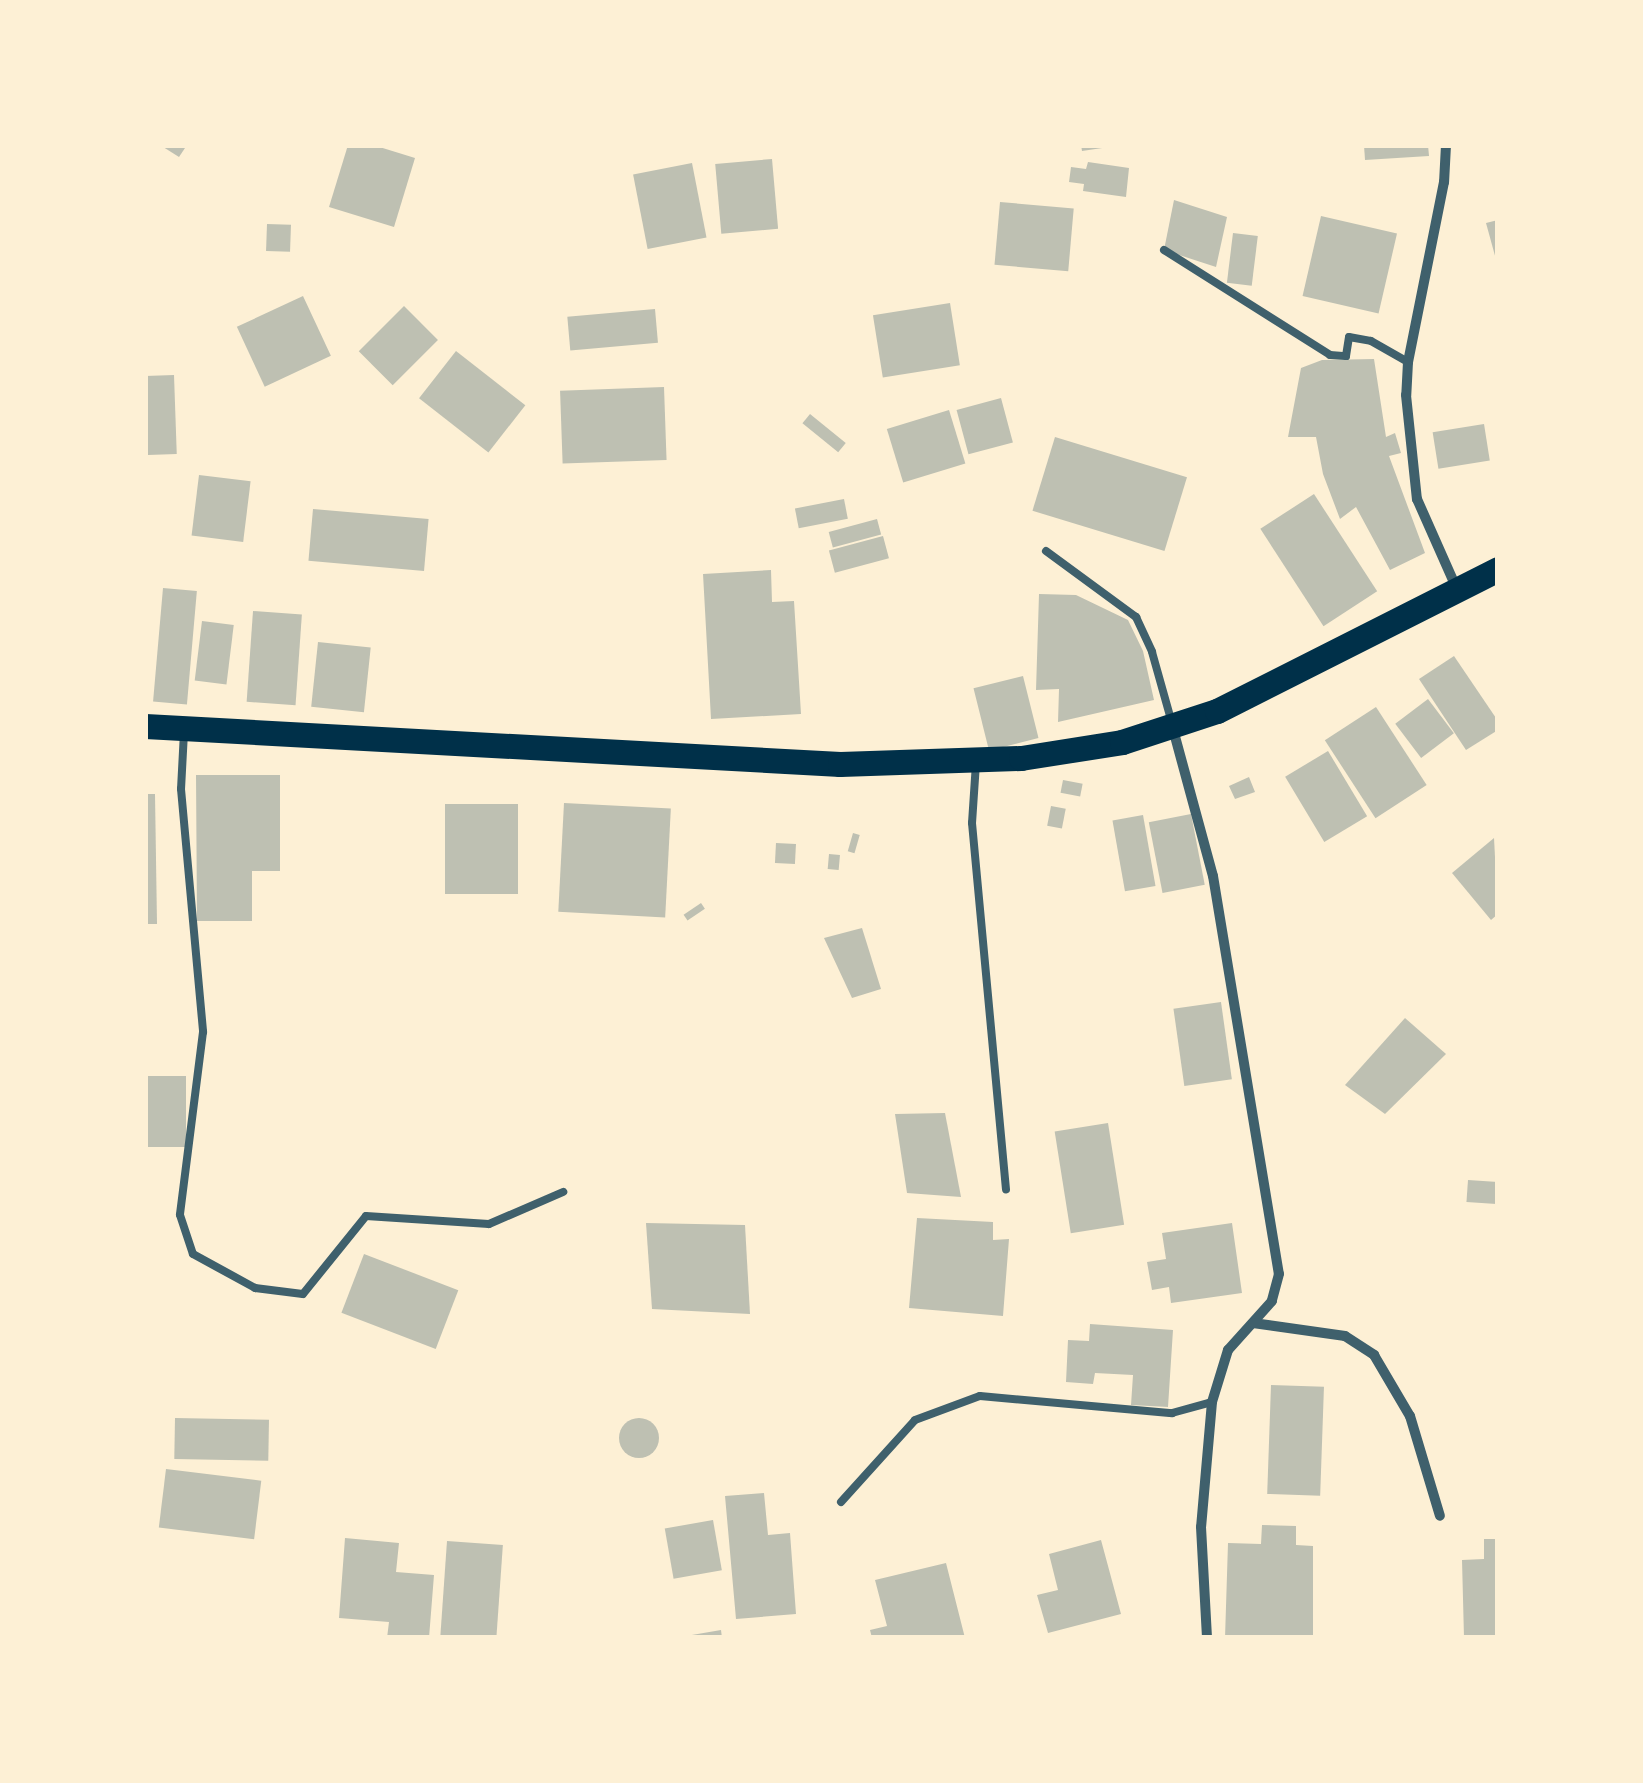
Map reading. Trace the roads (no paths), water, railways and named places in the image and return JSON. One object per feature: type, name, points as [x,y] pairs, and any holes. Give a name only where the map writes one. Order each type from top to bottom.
[{"type":"highway","points":[[145,726],[662,756],[872,764],[976,762],[1083,749],[1173,728],[1217,710],[1498,569]]},
{"type":"street","points":[[1446,145],[1444,182],[1408,362],[1408,428],[1417,499],[1457,588]]},
{"type":"street","points":[[1173,728],[1212,876],[1279,1274],[1272,1301],[1228,1350],[1212,1402],[1201,1527],[1207,1638]]},
{"type":"street","points":[[1252,1323],[1345,1336],[1374,1355],[1410,1416],[1440,1516]]},
{"type":"lane","points":[[1164,250],[1330,355],[1346,356],[1349,337],[1371,342],[1408,362]]},
{"type":"lane","points":[[1046,551],[1136,617],[1152,652],[1173,728]]},
{"type":"lane","points":[[184,728],[181,788],[203,1032],[180,1215],[192,1254],[256,1288],[303,1294],[366,1216],[489,1224],[563,1192]]},
{"type":"lane","points":[[976,762],[972,823],[1006,1189]]},
{"type":"lane","points":[[840,1502],[915,1420],[980,1396],[1172,1413],[1212,1402]]}]
